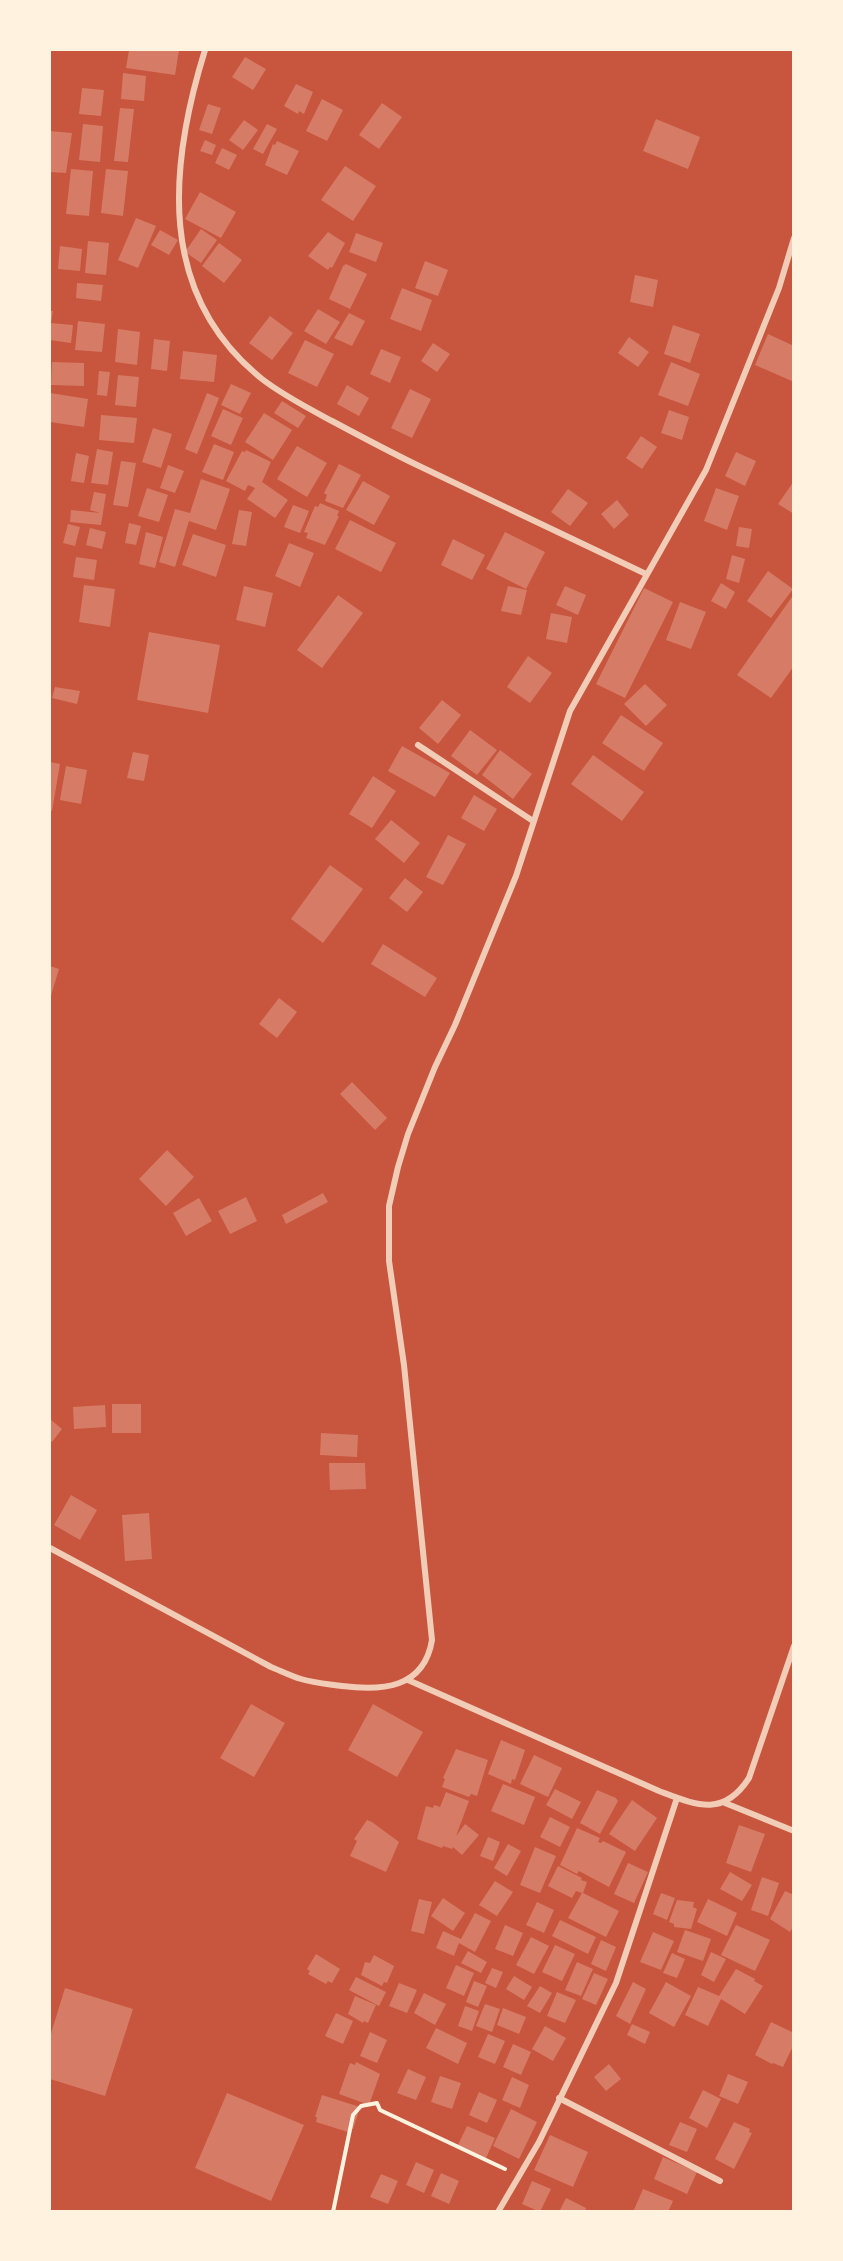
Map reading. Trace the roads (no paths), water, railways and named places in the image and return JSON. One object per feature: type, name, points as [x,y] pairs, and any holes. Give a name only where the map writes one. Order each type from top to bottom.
[{"type":"street","points":[[205,50],[194,84],[183,138],[178,219],[188,270],[198,295],[210,318],[230,347],[261,378],[282,394],[305,407],[385,450],[646,574]]},
{"type":"street","points":[[50,1548],[271,1667],[300,1679],[358,1688],[384,1687],[408,1680],[425,1662],[432,1641],[404,1365],[389,1261],[389,1206],[408,1134],[516,876],[570,711],[706,470],[779,288],[794,238]]},
{"type":"street","points":[[418,745],[533,821]]},
{"type":"street","points":[[408,1680],[677,1798],[712,1806],[725,1803],[740,1790],[752,1770],[794,1646]]},
{"type":"street","points":[[498,2211],[539,2142],[615,1983],[677,1798]]},
{"type":"street","points":[[725,1803],[794,1832]]},
{"type":"street","points":[[559,2098],[720,2181]]}]
